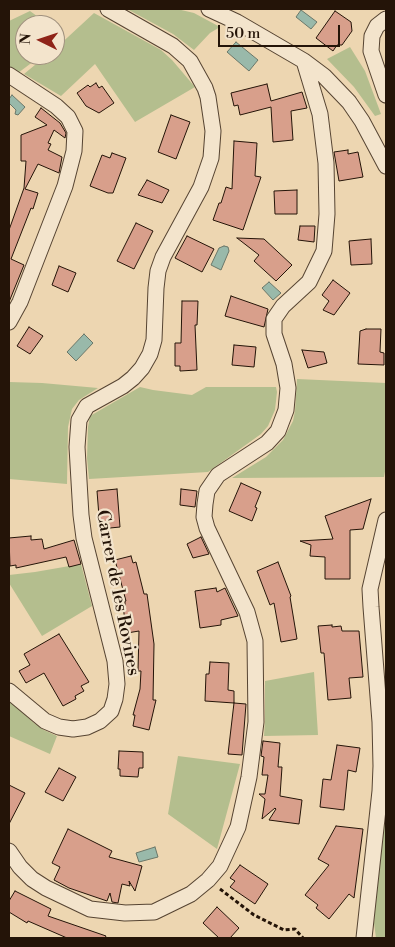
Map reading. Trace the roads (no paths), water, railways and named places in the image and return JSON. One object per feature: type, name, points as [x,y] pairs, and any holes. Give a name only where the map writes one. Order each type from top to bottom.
[{"type":"street","name":"Carrer de les Rovires","points":[[9,691],[45,721],[59,727],[73,729],[87,727],[100,721],[111,711],[113,706],[117,684],[114,661],[84,538],[81,515],[77,447],[79,420],[87,406],[123,386],[133,378],[142,368],[150,354],[154,340],[158,270],[163,257],[201,187],[211,158],[213,131],[208,97],[190,61],[173,46],[108,9]]},
{"type":"street","points":[[209,9],[237,22],[324,76],[349,102],[362,121],[386,166]]},
{"type":"street","points":[[386,18],[377,26],[372,36],[371,51],[386,95]]},
{"type":"street","points":[[9,851],[20,867],[39,883],[63,897],[90,909],[125,914],[154,912],[190,894],[208,880],[220,866],[238,827],[249,777],[256,722],[255,641],[248,612],[207,528],[204,517],[205,504],[207,491],[218,475],[267,443],[278,432],[286,410],[288,388],[284,364],[274,334],[274,318],[283,306],[309,282],[324,251],[327,214],[326,163],[320,114],[304,62]]},
{"type":"street","points":[[9,75],[56,106],[68,117],[75,131],[74,150],[65,186],[20,302],[9,322]]},
{"type":"street","points":[[351,938],[365,932],[380,791],[380,722],[370,589],[386,520]]}]
